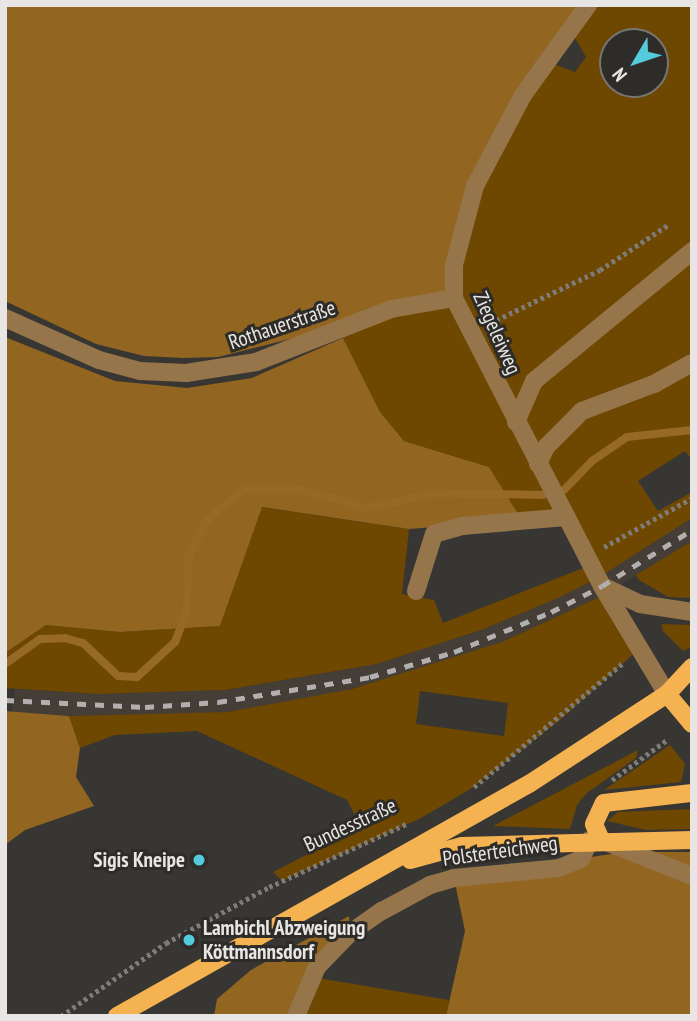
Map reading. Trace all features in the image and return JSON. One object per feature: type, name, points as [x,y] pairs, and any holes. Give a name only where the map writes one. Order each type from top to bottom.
[{"type":"main road","points":[[117,1016],[529,785],[667,694],[692,667]]},
{"type":"main road","points":[[667,694],[692,724]]},
{"type":"main road","points":[[596,840],[594,824],[604,803],[692,793]]},
{"type":"main road","points":[[378,871],[462,846],[596,840],[692,840]]},
{"type":"street","name":"Ziegeleiweg","points":[[587,5],[523,94],[475,186],[454,265],[454,298],[589,562],[667,694]]},
{"type":"street","points":[[516,422],[534,381],[692,251]]},
{"type":"street","name":"Rothauerstraße","points":[[5,318],[99,360],[140,371],[186,373],[257,362],[391,309],[454,298]]},
{"type":"street","points":[[538,464],[546,447],[582,411],[654,384],[692,363]]},
{"type":"street","points":[[416,591],[434,534],[462,526],[566,517]]},
{"type":"street","points":[[602,586],[665,611],[692,612]]},
{"type":"street","points":[[596,840],[692,876]]},
{"type":"street","name":"Polsterteichweg","points":[[296,1016],[317,967],[350,933],[382,911],[430,885],[454,878],[559,868],[581,859],[596,840]]},
{"type":"path","points":[[470,331],[600,270],[668,225]]},
{"type":"path","points":[[589,562],[692,498]]},
{"type":"path","points":[[462,794],[561,719],[639,649]]},
{"type":"path","name":"Bundesstraße","points":[[61,1016],[166,943],[269,887],[421,818]]},
{"type":"shaded area","points":[[5,5],[588,5],[475,186],[454,298],[218,357],[183,358],[144,356],[96,344],[5,301]]},
{"type":"shaded area","points":[[588,5],[692,5],[692,460],[685,451],[638,481],[658,511],[692,492],[692,518],[598,578],[558,598],[484,629],[377,664],[225,690],[97,694],[5,688],[5,653],[46,625],[120,632],[220,626],[261,507],[409,529],[402,594],[434,600],[443,623],[591,565],[566,518],[522,520],[489,467],[404,441],[380,412],[343,338],[350,326],[460,231],[546,61],[575,72],[586,57],[570,29]]},
{"type":"shaded area","points":[[5,337],[115,381],[187,388],[252,378],[343,338],[380,412],[404,441],[489,467],[522,520],[409,529],[262,507],[220,626],[120,632],[46,625],[5,653]]},
{"type":"shaded area","points":[[692,518],[692,541],[606,594],[502,642],[398,677],[305,700],[228,712],[101,717],[12,712],[15,689],[97,694],[225,690],[377,664],[484,629],[558,598],[598,578]]},
{"type":"shaded area","points":[[692,541],[692,598],[668,597],[639,580],[636,575]]},
{"type":"shaded area","points":[[606,594],[639,649],[561,719],[472,788],[421,818],[282,881],[273,872],[361,827],[347,800],[197,731],[115,735],[80,748],[69,716],[228,712],[352,689],[502,642]],"holes":[[[420,691],[508,703],[504,736],[416,724]]]},
{"type":"shaded area","points":[[661,624],[692,625],[692,647],[683,651],[663,631]]},
{"type":"shaded area","points":[[5,711],[69,716],[80,748],[76,777],[94,806],[25,830],[5,845]]},
{"type":"shaded area","points":[[670,745],[685,764],[681,782],[604,790]]},
{"type":"shaded area","points":[[638,750],[636,758],[587,793],[577,805],[570,829],[493,826]]},
{"type":"shaded area","points":[[692,809],[692,829],[646,830],[607,821],[618,812]]},
{"type":"shaded area","points":[[624,852],[692,852],[692,1016],[446,1016],[465,931],[454,878]]},
{"type":"shaded area","points":[[349,916],[350,933],[317,967],[296,1016],[214,1016],[217,999],[251,970]]},
{"type":"shaded area","points":[[312,977],[449,1000],[446,1016],[296,1016]]},
{"type":"waterway","points":[[564,490],[592,461],[627,437],[692,430]]},
{"type":"waterway","points":[[5,664],[40,639],[65,638],[83,643],[118,676],[137,677],[175,642],[187,611],[188,558],[206,521],[244,489],[300,489],[367,508],[437,493],[543,495]]},
{"type":"railway","points":[[5,700],[145,707],[218,702],[370,677],[454,652],[551,612],[602,586],[692,530]]},
{"type":"place","name":"Sigis Kneipe","points":[[199,860]]},
{"type":"place","name":"Lambichl Abzweigung Köttmannsdorf","points":[[189,940]]}]
